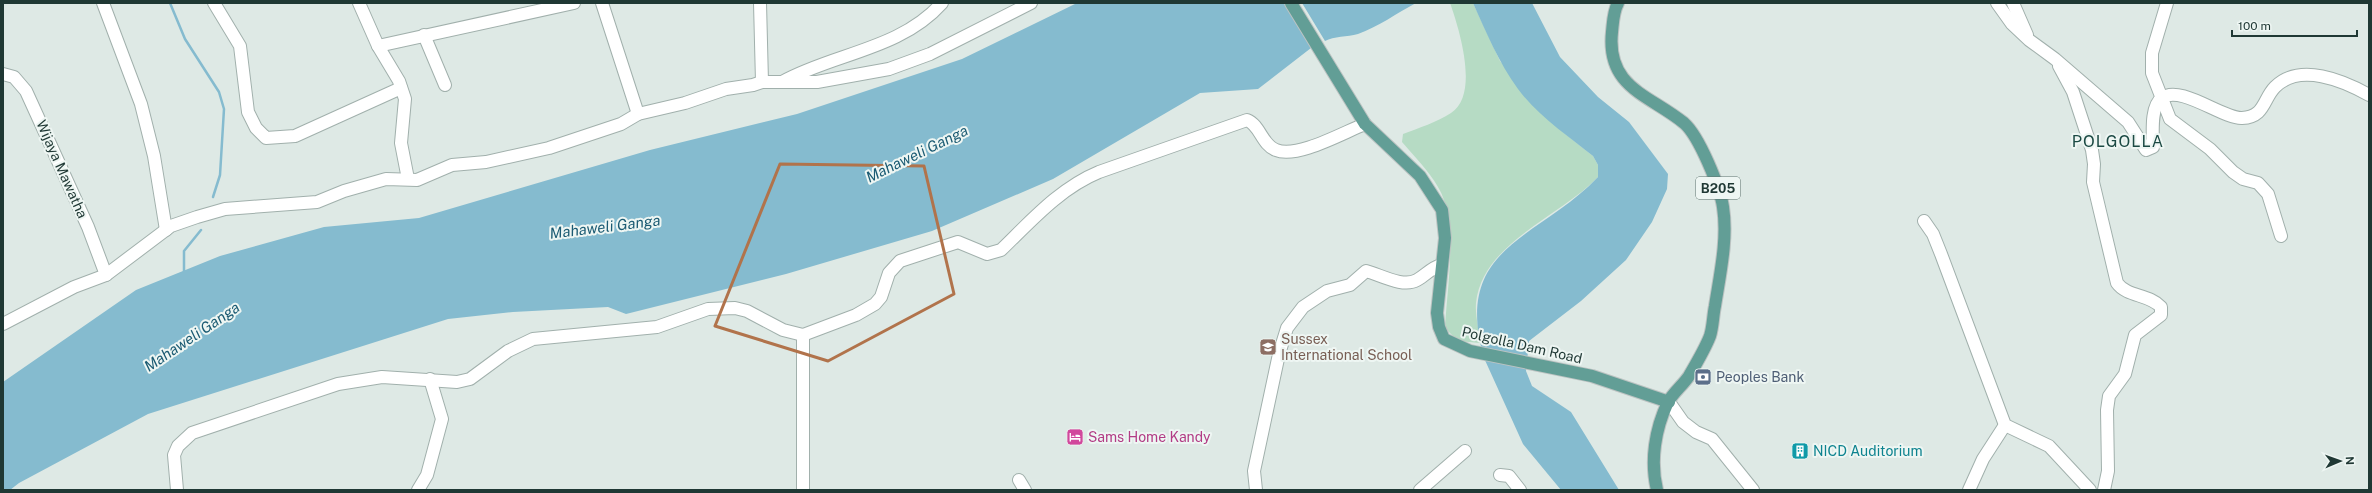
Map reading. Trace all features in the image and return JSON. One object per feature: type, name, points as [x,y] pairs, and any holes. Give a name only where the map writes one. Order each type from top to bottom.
[{"type":"main road","name":"Polgolla Dam Road","points":[[1291,3],[1365,124],[1411,166],[1436,198],[1442,210],[1446,229],[1437,313],[1439,327],[1444,339],[1463,349],[1532,362],[1592,376],[1669,402]]},
{"type":"main road","name":"B205","points":[[1618,3],[1615,8],[1612,38],[1614,58],[1621,77],[1638,93],[1685,124],[1713,169],[1723,206],[1725,230],[1721,267],[1710,335],[1689,375],[1669,402],[1655,440],[1653,473],[1657,490]]},
{"type":"street","points":[[103,3],[141,104],[154,156],[166,230]]},
{"type":"street","points":[[214,3],[240,46],[248,112],[256,128],[266,138],[295,136],[401,88]]},
{"type":"street","points":[[358,3],[378,46],[401,88],[405,99],[401,143],[408,179]]},
{"type":"street","points":[[378,46],[574,3]]},
{"type":"street","points":[[602,3],[638,114]]},
{"type":"street","points":[[760,3],[762,82]]},
{"type":"street","points":[[780,83],[802,71],[889,41],[913,28],[942,3]]},
{"type":"street","points":[[3,324],[74,287],[106,275],[171,226],[225,209],[318,202],[344,191],[386,179],[417,180],[452,165],[486,162],[549,148],[621,124],[638,114],[685,103],[726,89],[753,85],[762,82],[818,82],[889,68],[930,54],[1031,3]]},
{"type":"street","points":[[1997,3],[2012,24],[2029,40],[2055,59],[2128,122],[2146,150],[2152,147],[2155,104],[2162,97],[2168,95],[2183,96],[2241,118],[2253,117],[2263,110],[2274,87],[2284,80],[2308,74],[2328,77],[2351,85],[2369,95]]},
{"type":"street","points":[[2013,3],[2029,40]]},
{"type":"street","points":[[2167,3],[2152,53],[2152,73],[2170,119],[2210,149],[2233,172],[2243,179],[2258,183],[2263,188],[2268,194],[2282,236]]},
{"type":"street","points":[[424,35],[445,85]]},
{"type":"street","points":[[2055,59],[2073,92],[2092,150],[2094,164],[2093,182],[2117,283],[2121,289],[2155,301],[2161,307],[2161,315],[2135,334],[2125,374],[2109,396],[2106,410],[2108,471],[2104,490]]},
{"type":"street","name":"Wijaya Mawatha","points":[[3,74],[14,77],[26,91],[88,227],[106,275]]},
{"type":"street","points":[[177,490],[174,454],[178,446],[192,433],[338,384],[382,377],[457,382],[470,379],[508,351],[533,339],[657,327],[708,309],[735,308],[747,311],[783,330],[803,335],[856,315],[875,304],[881,297],[889,273],[900,261],[909,257],[958,242],[987,254],[1000,250],[1064,190],[1080,180],[1099,172],[1247,120],[1252,122],[1268,144],[1276,150],[1297,152],[1365,124]]},
{"type":"street","points":[[1924,221],[1941,254],[2005,425],[2049,446],[2090,490]]},
{"type":"street","points":[[1256,490],[1254,471],[1278,354],[1287,328],[1303,307],[1327,292],[1350,286],[1366,271],[1396,281],[1412,282],[1431,269],[1441,265]]},
{"type":"street","points":[[803,335],[803,490]]},
{"type":"street","points":[[418,490],[428,475],[442,419],[430,379]]},
{"type":"street","points":[[1669,402],[1683,422],[1696,432],[1712,439],[1753,490]]},
{"type":"street","points":[[1969,490],[1984,459],[2005,425]]},
{"type":"street","points":[[1420,490],[1465,451]]},
{"type":"street","points":[[1500,475],[1509,476],[1520,490]]},
{"type":"highlighted area","points":[[780,164],[924,166],[954,294],[828,361],[715,326]]},
{"type":"green space","points":[[1450,3],[1473,3],[1500,61],[1564,133],[1593,156],[1598,165],[1598,177],[1564,205],[1525,232],[1507,247],[1492,263],[1481,282],[1476,303],[1480,343],[1458,341],[1445,328],[1450,255],[1448,218],[1444,201],[1438,187],[1430,175],[1402,142],[1403,134],[1446,116],[1460,104],[1464,92],[1466,77],[1465,61],[1458,28]]},
{"type":"water","name":"Mahaweli Ganga","points":[[1077,3],[1284,3],[1311,48],[1258,89],[1200,93],[1053,179],[932,231],[786,274],[626,314],[608,307],[513,312],[448,319],[148,414],[19,483],[10,490],[3,490],[3,382],[136,290],[220,256],[324,227],[419,218],[650,150],[797,114],[962,59]]},
{"type":"water","points":[[1302,3],[1416,3],[1380,24],[1358,34],[1332,38],[1325,41]]},
{"type":"water","points":[[1473,3],[1532,3],[1560,57],[1598,97],[1629,122],[1668,174],[1667,189],[1652,222],[1626,260],[1581,301],[1529,341],[1526,371],[1532,386],[1571,412],[1619,490],[1561,490],[1523,444],[1484,358],[1477,321],[1480,291],[1490,268],[1506,249],[1575,198],[1598,177],[1598,165],[1593,156],[1544,117],[1518,89],[1499,58]]},
{"type":"waterway","points":[[170,3],[185,39],[219,92],[224,109],[220,175],[213,197]]},
{"type":"waterway","points":[[184,271],[184,251],[201,230]]},
{"type":"place","name":"Sussex International School","points":[[1268,347]]},
{"type":"place","name":"Peoples Bank","points":[[1703,377]]},
{"type":"place","name":"Sams Home Kandy","points":[[1075,437]]},
{"type":"place","name":"NICD Auditorium","points":[[1800,451]]},
{"type":"district","name":"POLGOLLA","points":[[2118,141]]}]
